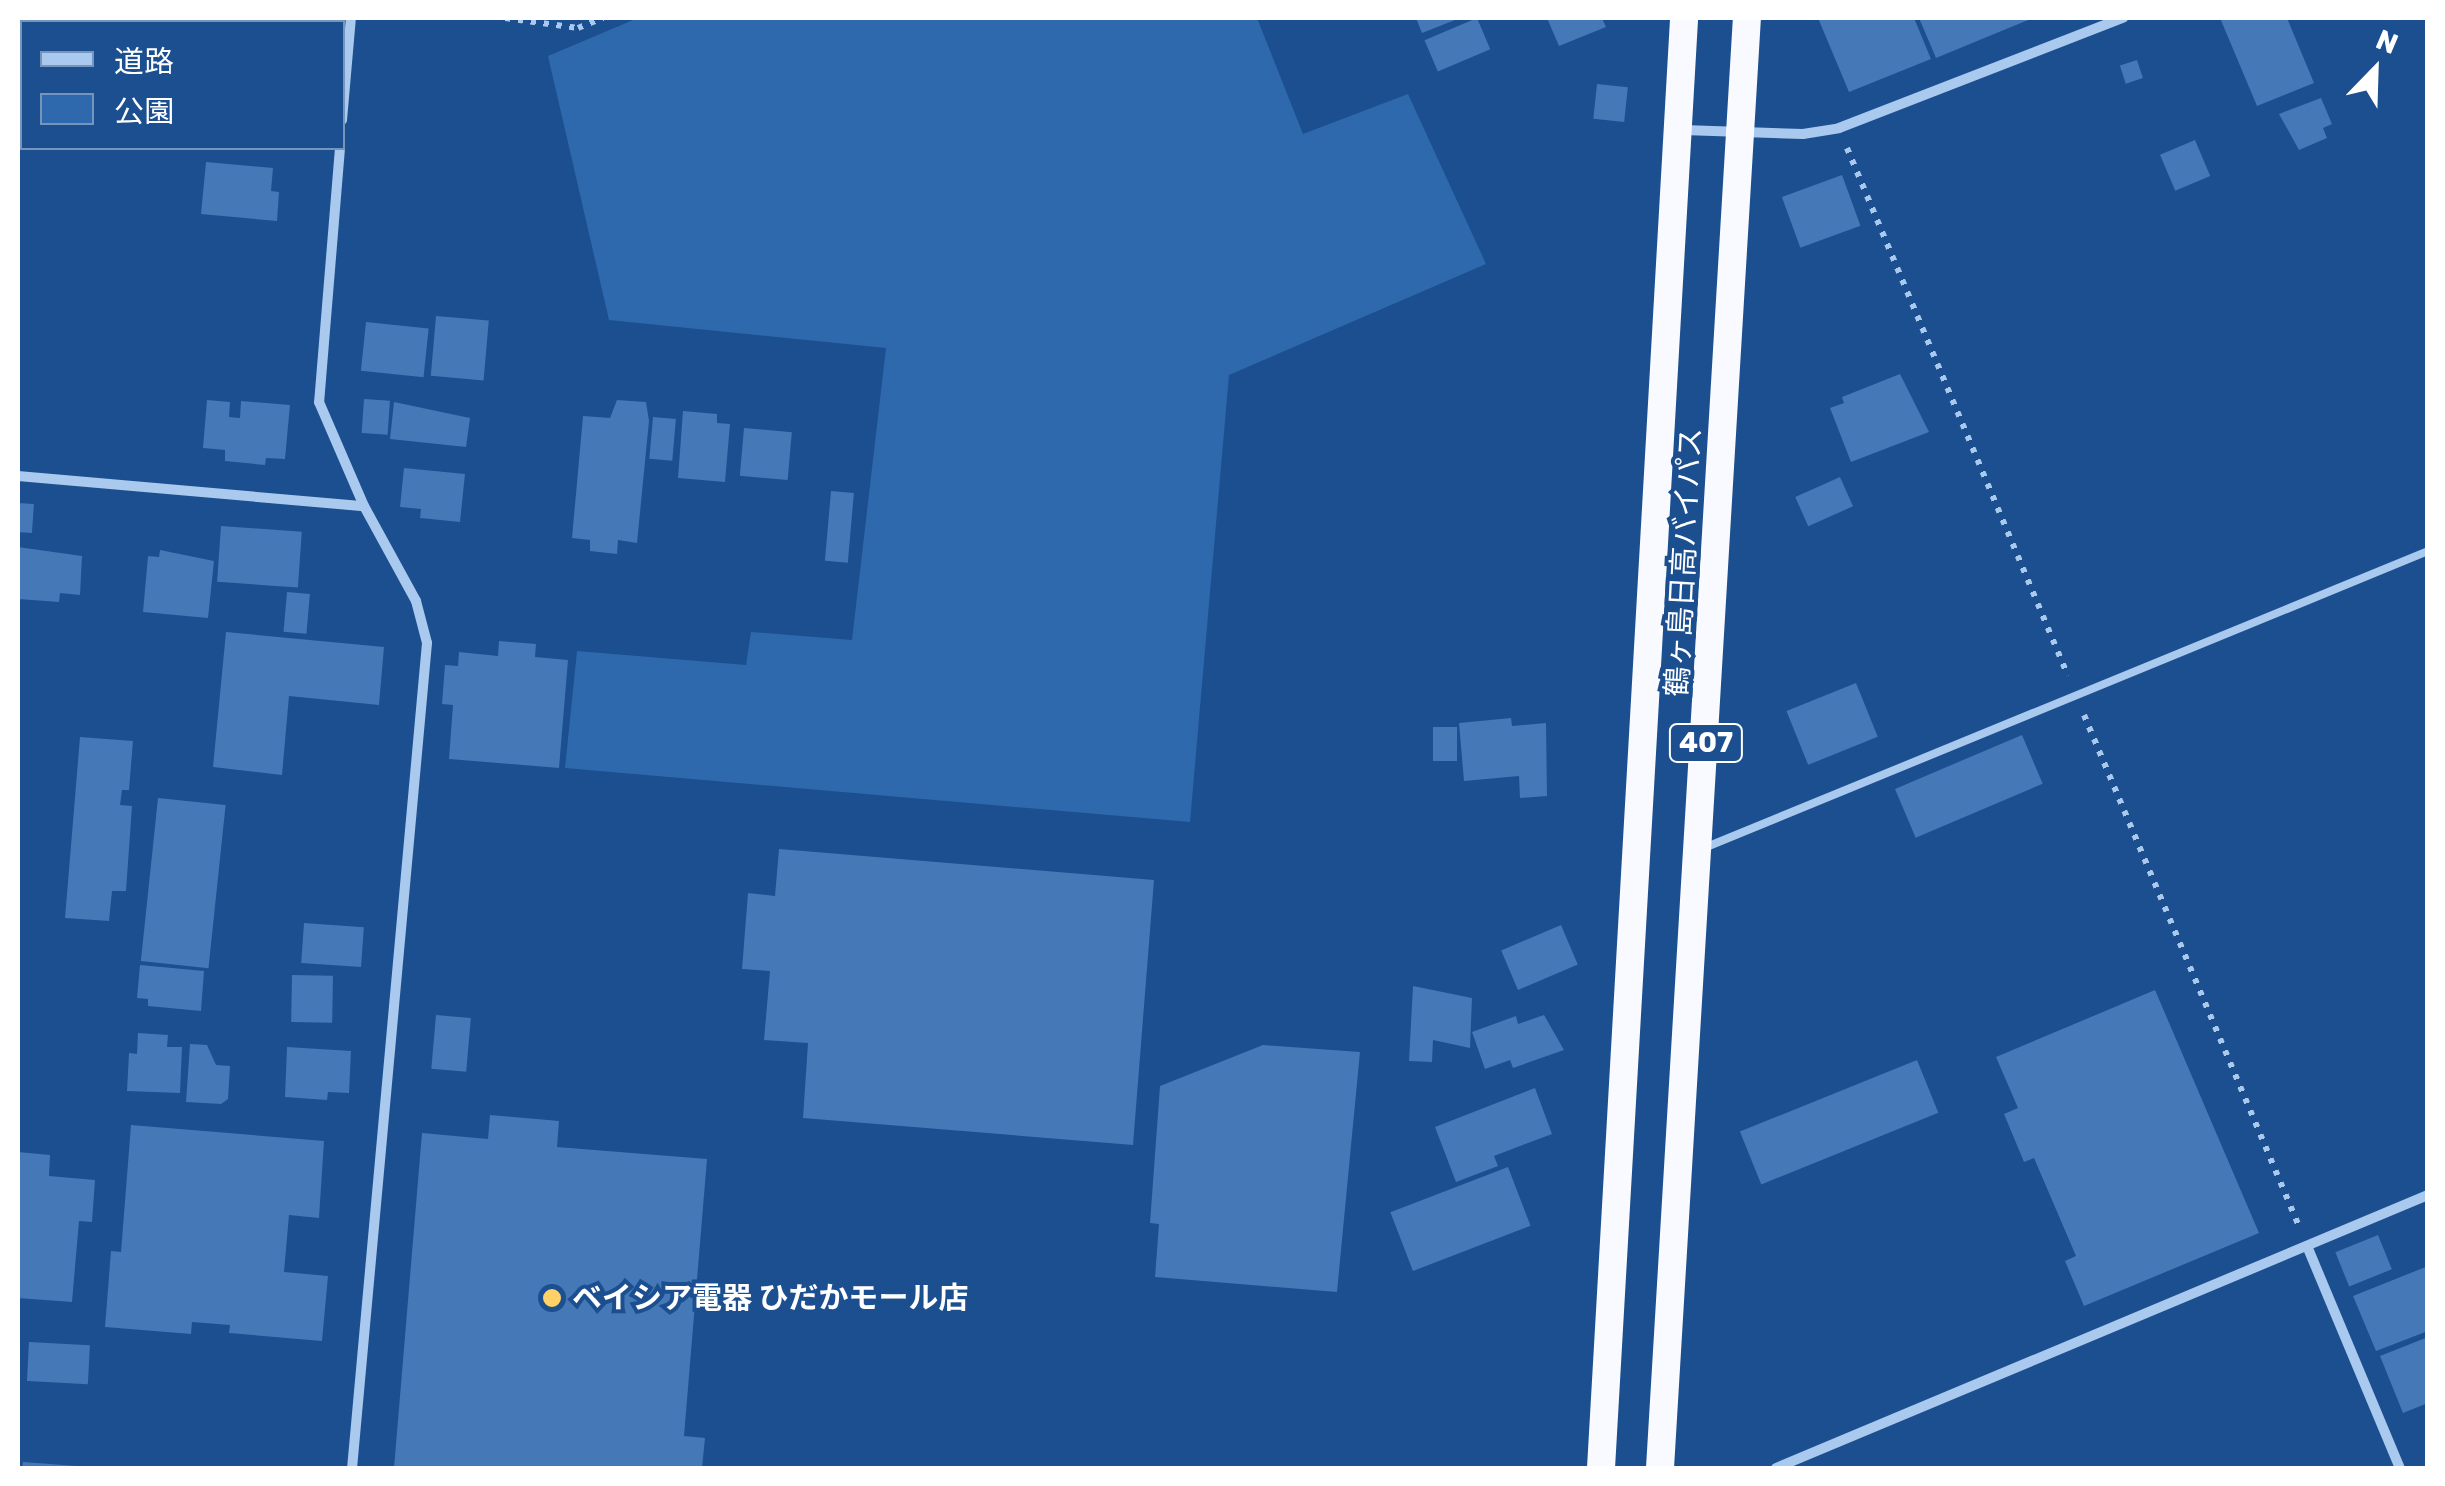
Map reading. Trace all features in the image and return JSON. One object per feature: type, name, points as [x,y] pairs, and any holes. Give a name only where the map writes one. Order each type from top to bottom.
[{"type":"highway","name":"鶴ヶ島日高バイパス","points":[[1601,1468],[1682,130],[1684,18]]},
{"type":"highway","name":"鶴ヶ島日高バイパス","points":[[1660,1468],[1747,18]]},
{"type":"street","points":[[345,86],[351,18]]},
{"type":"street","points":[[1682,130],[1740,134],[1838,128],[2123,18]]},
{"type":"street","points":[[340,150],[320,402],[364,506],[416,601],[427,643],[352,1468]]},
{"type":"street","points":[[18,476],[364,506]]},
{"type":"street","points":[[1776,1468],[2428,1196]]},
{"type":"street","points":[[2307,1246],[2400,1468]]},
{"type":"lane","points":[[1700,850],[2428,551]]},
{"type":"path","points":[[505,18],[578,28],[602,18]]},
{"type":"green space","points":[[638,18],[1257,18],[1303,134],[1408,94],[1486,264],[1229,375],[1190,822],[565,768],[577,651],[746,665],[751,632],[852,640],[886,348],[609,320],[548,56]]},
{"type":"building","points":[[46,18],[144,18],[95,20]]},
{"type":"building","points":[[1416,18],[1460,18],[1422,33]]},
{"type":"building","points":[[1477,18],[1490,49],[1438,72],[1425,40]]},
{"type":"building","points":[[1547,18],[1602,18],[1606,27],[1559,46]]},
{"type":"building","points":[[1818,18],[1914,18],[1931,59],[1849,92]]},
{"type":"building","points":[[1919,18],[2033,18],[1936,58]]},
{"type":"building","points":[[2220,18],[2287,18],[2314,83],[2257,106]]},
{"type":"building","points":[[2137,60],[2143,78],[2126,84],[2120,66]]},
{"type":"building","points":[[1597,84],[1628,87],[1624,122],[1593,119]]},
{"type":"building","points":[[2321,98],[2332,124],[2323,128],[2327,138],[2299,150],[2279,114]]},
{"type":"building","points":[[2195,140],[2210,176],[2175,191],[2160,155]]},
{"type":"building","points":[[206,162],[273,168],[271,191],[279,192],[277,221],[201,214]]},
{"type":"building","points":[[1842,175],[1860,226],[1800,248],[1782,197]]},
{"type":"building","points":[[436,316],[489,321],[484,380],[431,376]]},
{"type":"building","points":[[366,322],[429,329],[424,377],[361,371]]},
{"type":"building","points":[[1900,374],[1929,432],[1851,462],[1830,408],[1844,403],[1842,397]]},
{"type":"building","points":[[364,399],[390,401],[388,435],[362,433]]},
{"type":"building","points":[[207,400],[230,402],[229,417],[240,418],[241,401],[290,405],[285,459],[266,458],[265,465],[225,461],[225,450],[203,448]]},
{"type":"building","points":[[617,400],[646,402],[649,421],[637,543],[618,540],[617,554],[590,551],[590,540],[572,538],[583,416],[610,418]]},
{"type":"building","points":[[394,402],[470,418],[466,447],[390,439]]},
{"type":"building","points":[[683,411],[717,414],[717,423],[730,424],[725,482],[678,478]]},
{"type":"building","points":[[653,417],[676,419],[672,461],[649,459]]},
{"type":"building","points":[[744,428],[792,432],[788,480],[740,476]]},
{"type":"building","points":[[404,468],[465,474],[460,522],[420,518],[421,509],[400,507]]},
{"type":"building","points":[[1840,477],[1853,506],[1808,526],[1795,497]]},
{"type":"building","points":[[831,491],[854,493],[848,563],[825,561]]},
{"type":"building","points":[[18,503],[34,504],[32,533],[18,532]]},
{"type":"building","points":[[221,526],[302,532],[298,588],[217,582]]},
{"type":"building","points":[[18,547],[82,556],[80,595],[60,593],[59,602],[18,599]]},
{"type":"building","points":[[160,550],[214,561],[208,618],[143,612],[148,556],[159,557]]},
{"type":"building","points":[[287,592],[310,594],[306,634],[284,632]]},
{"type":"building","points":[[226,632],[384,647],[379,705],[289,696],[282,775],[213,767]]},
{"type":"building","points":[[499,641],[536,644],[535,657],[568,660],[559,768],[449,759],[453,705],[442,704],[445,665],[458,666],[459,652],[498,656]]},
{"type":"building","points":[[1856,683],[1878,737],[1808,765],[1786,711]]},
{"type":"building","points":[[1511,718],[1512,726],[1546,723],[1547,796],[1520,798],[1519,776],[1464,781],[1459,723]]},
{"type":"building","points":[[1433,727],[1457,727],[1457,761],[1433,761]]},
{"type":"building","points":[[2022,735],[2043,784],[1916,838],[1895,789]]},
{"type":"building","points":[[80,737],[133,741],[129,790],[122,790],[120,805],[132,806],[126,891],[112,891],[109,921],[65,918]]},
{"type":"building","points":[[158,798],[226,805],[208,968],[141,961]]},
{"type":"building","points":[[779,849],[1154,880],[1133,1145],[803,1118],[808,1043],[764,1040],[770,971],[742,969],[748,893],[775,896]]},
{"type":"building","points":[[304,923],[364,927],[361,967],[301,963]]},
{"type":"building","points":[[1561,925],[1578,965],[1518,990],[1501,950]]},
{"type":"building","points":[[140,965],[204,971],[201,1011],[148,1006],[148,999],[137,998]]},
{"type":"building","points":[[292,975],[333,976],[332,1023],[291,1022]]},
{"type":"building","points":[[1413,986],[1472,998],[1470,1048],[1433,1040],[1432,1062],[1409,1061]]},
{"type":"building","points":[[2155,990],[2259,1233],[2084,1306],[2065,1261],[2076,1256],[2034,1158],[2024,1162],[2004,1114],[2018,1108],[1996,1057]]},
{"type":"building","points":[[436,1015],[471,1018],[466,1072],[431,1069]]},
{"type":"building","points":[[1544,1015],[1564,1050],[1513,1068],[1510,1060],[1485,1069],[1472,1032],[1516,1016],[1518,1024]]},
{"type":"building","points":[[138,1033],[168,1035],[167,1047],[182,1047],[180,1093],[127,1091],[129,1053],[137,1054]]},
{"type":"building","points":[[190,1044],[207,1045],[216,1065],[230,1066],[228,1099],[221,1104],[186,1102]]},
{"type":"building","points":[[1263,1045],[1360,1052],[1337,1292],[1155,1277],[1159,1224],[1150,1223],[1160,1086]]},
{"type":"building","points":[[287,1047],[351,1051],[349,1093],[328,1092],[327,1100],[285,1097]]},
{"type":"building","points":[[1917,1060],[1938,1113],[1761,1184],[1740,1132]]},
{"type":"building","points":[[1535,1088],[1552,1134],[1494,1156],[1498,1166],[1456,1182],[1435,1127]]},
{"type":"building","name":"ベイシア電器 ひだかモール店","points":[[490,1115],[559,1121],[557,1147],[707,1159],[684,1436],[705,1438],[702,1468],[394,1468],[422,1133],[488,1139]]},
{"type":"building","points":[[131,1125],[324,1141],[319,1218],[289,1215],[284,1272],[328,1276],[322,1341],[229,1333],[230,1325],[192,1322],[191,1334],[105,1327],[111,1251],[121,1252]]},
{"type":"building","points":[[18,1152],[50,1155],[49,1176],[95,1180],[92,1222],[79,1221],[72,1302],[18,1298]]},
{"type":"building","points":[[1508,1167],[1531,1226],[1413,1271],[1390,1212]]},
{"type":"building","points":[[2378,1235],[2392,1269],[2349,1287],[2335,1252]]},
{"type":"building","points":[[2428,1266],[2428,1331],[2376,1351],[2353,1296]]},
{"type":"building","points":[[2428,1337],[2428,1403],[2403,1413],[2380,1356]]},
{"type":"building","points":[[29,1342],[90,1345],[88,1384],[27,1381]]},
{"type":"building","points":[[23,1462],[77,1466],[77,1468],[22,1468]]},
{"type":"place","name":"ベイシア電器 ひだかモール店","points":[[552,1298]]}]
